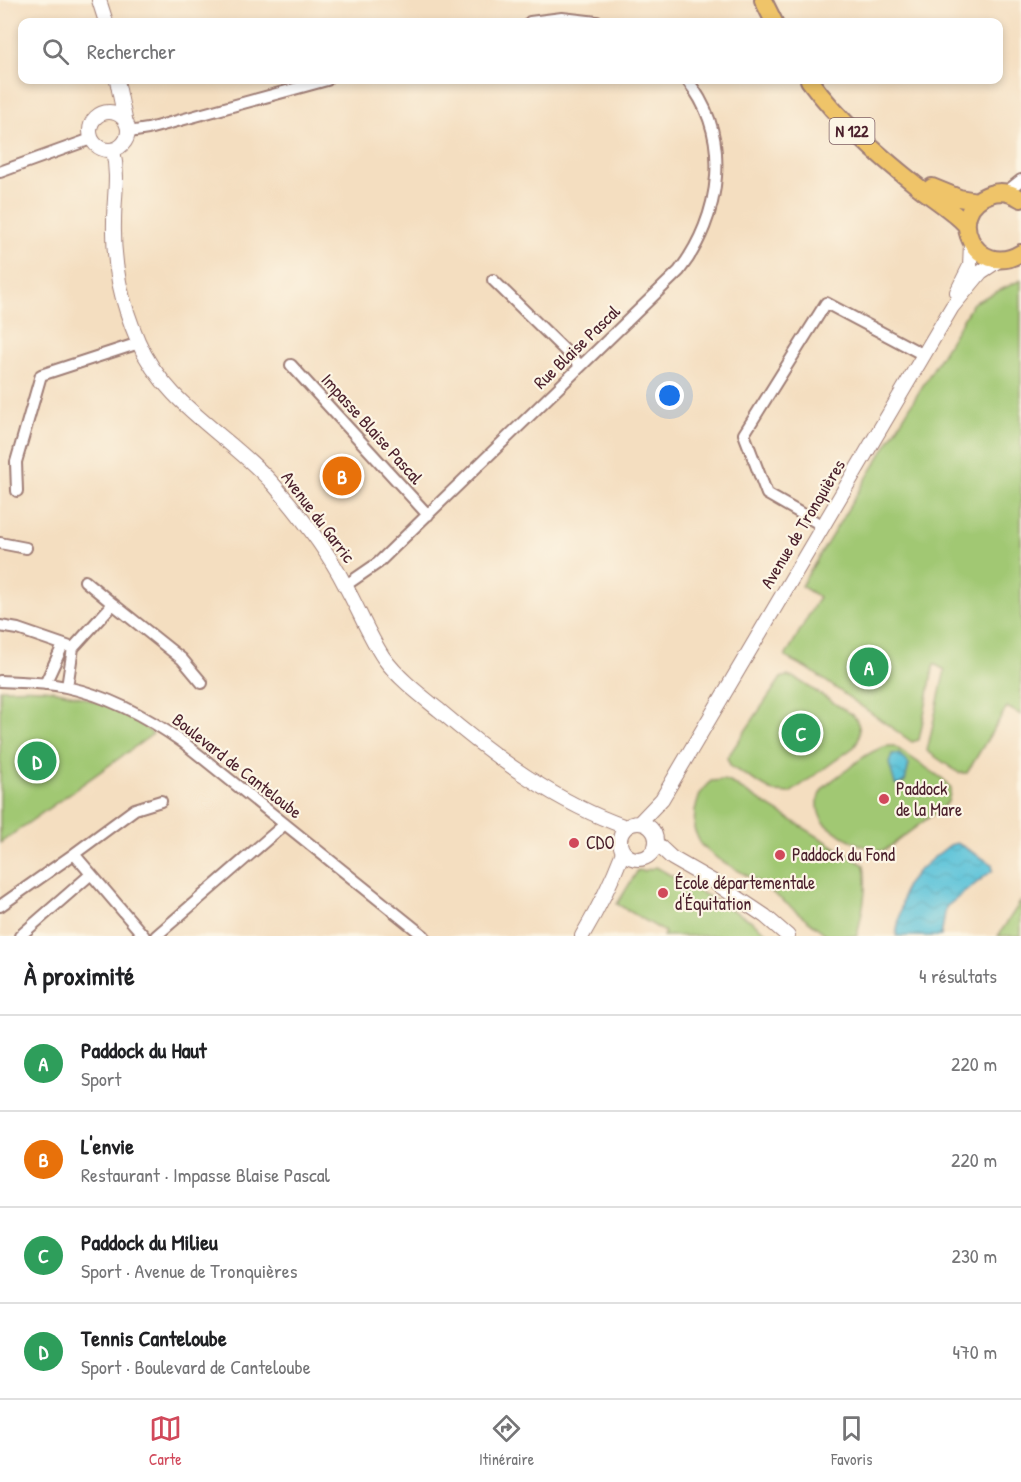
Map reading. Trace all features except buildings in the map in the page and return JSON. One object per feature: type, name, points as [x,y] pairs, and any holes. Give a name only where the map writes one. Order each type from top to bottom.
[{"type":"main road","points":[[763,0],[772,18]]},
{"type":"main road","name":"N 122","points":[[811,84],[848,127],[966,226]]},
{"type":"main road","name":"N 122","points":[[904,174],[942,192],[977,201]]},
{"type":"main road","points":[[1014,196],[994,193],[977,201],[971,208],[966,226],[971,243],[984,256],[999,260],[1013,258],[1021,253]]},
{"type":"street","points":[[99,0],[105,18]]},
{"type":"street","points":[[105,112],[116,84]]},
{"type":"street","points":[[118,84],[127,126],[126,140],[121,147],[113,150],[100,149],[91,139],[89,131],[91,122],[105,112],[113,112],[127,126],[148,129],[312,84]]},
{"type":"street","name":"Rue Blaise Pascal","points":[[345,585],[378,562],[428,515],[679,271],[694,252],[713,206],[716,178],[715,148],[708,117],[690,84]]},
{"type":"street","points":[[0,171],[91,139]]},
{"type":"street","name":"Avenue du Garric","points":[[113,150],[118,171],[114,256],[119,291],[139,343],[161,380],[188,408],[270,480],[294,507],[327,553],[384,658],[407,684],[470,737],[532,779],[588,812],[611,831],[621,847]]},
{"type":"street","points":[[1014,196],[1021,180]]},
{"type":"street","points":[[952,308],[954,297],[970,266],[971,243]]},
{"type":"street","name":"Avenue de Tronquières","points":[[655,838],[654,825],[662,799],[924,355],[952,308],[981,272],[999,260]]},
{"type":"street","points":[[493,280],[581,366]]},
{"type":"street","points":[[823,526],[767,494],[744,434],[826,303],[924,355]]},
{"type":"street","points":[[17,491],[16,462],[41,375],[139,343]]},
{"type":"street","name":"Impasse Blaise Pascal","points":[[291,365],[428,515]]},
{"type":"street","points":[[0,543],[26,548]]},
{"type":"street","points":[[85,581],[182,659],[202,683]]},
{"type":"street","points":[[45,684],[68,646],[112,604]]},
{"type":"street","points":[[0,626],[18,629],[68,646]]},
{"type":"street","points":[[67,687],[68,646]]},
{"type":"street","name":"Boulevard de Canteloube","points":[[0,681],[67,687],[112,702],[159,725],[424,936]]},
{"type":"street","name":"Avenue de Tronquières","points":[[633,825],[662,799]]},
{"type":"street","points":[[0,906],[135,809],[161,801]]},
{"type":"street","name":"Avenue du Garric","points":[[588,812],[633,825]]},
{"type":"street","points":[[156,936],[285,824]]},
{"type":"street","points":[[582,936],[616,871],[621,847],[620,837],[633,825],[648,827],[672,858],[714,882],[765,916],[788,936]]},
{"type":"street","points":[[601,903],[622,873],[652,852],[655,838]]},
{"type":"street","points":[[621,847],[627,856],[670,863],[711,887],[730,894]]},
{"type":"street","points":[[74,854],[144,936]]},
{"type":"street","points":[[20,936],[90,875]]},
{"type":"green space","points":[[1021,280],[1021,715],[1007,707],[967,773],[959,773],[927,751],[945,670],[934,664],[919,740],[912,742],[810,670],[785,657],[819,597],[801,586],[973,303]]},
{"type":"green space","points":[[787,676],[795,678],[853,715],[860,731],[854,747],[790,793],[774,792],[731,767],[727,758],[781,678]]},
{"type":"green space","points":[[0,689],[46,689],[79,696],[119,711],[153,734],[0,843]]},
{"type":"green space","name":"Paddock de la Mare","points":[[894,746],[943,779],[951,789],[948,802],[943,807],[885,850],[879,851],[852,841],[827,825],[819,814],[818,801],[820,793],[831,781],[867,755]]},
{"type":"green space","name":"Paddock du Fond","points":[[711,781],[730,782],[864,865],[865,892],[857,936],[828,936],[760,883],[718,859],[701,845],[694,829],[695,810],[700,794]]},
{"type":"green space","name":"École départementale d'Équitation","points":[[656,867],[750,920],[771,936],[663,936],[665,932],[617,904],[638,870],[644,871]]},
{"type":"green space","points":[[1021,901],[1021,936],[998,936]]},
{"type":"water","points":[[892,754],[899,754],[909,764],[905,781],[898,785],[895,784],[889,763]]},
{"type":"water","points":[[957,843],[992,864],[993,870],[946,907],[941,936],[896,936],[905,887],[932,859],[950,845]]},
{"type":"place","name":"L'envie","points":[[342,476]]},
{"type":"place","name":"Paddock du Haut","points":[[869,667]]},
{"type":"place","name":"Paddock du Milieu","points":[[801,733]]},
{"type":"place","name":"Tennis Canteloube","points":[[37,761]]},
{"type":"place","name":"Paddock de la Mare","points":[[884,799]]},
{"type":"place","name":"CDO","points":[[574,843]]},
{"type":"place","name":"Paddock du Fond","points":[[780,855]]},
{"type":"place","name":"École départementale d'Équitation","points":[[663,893]]}]
